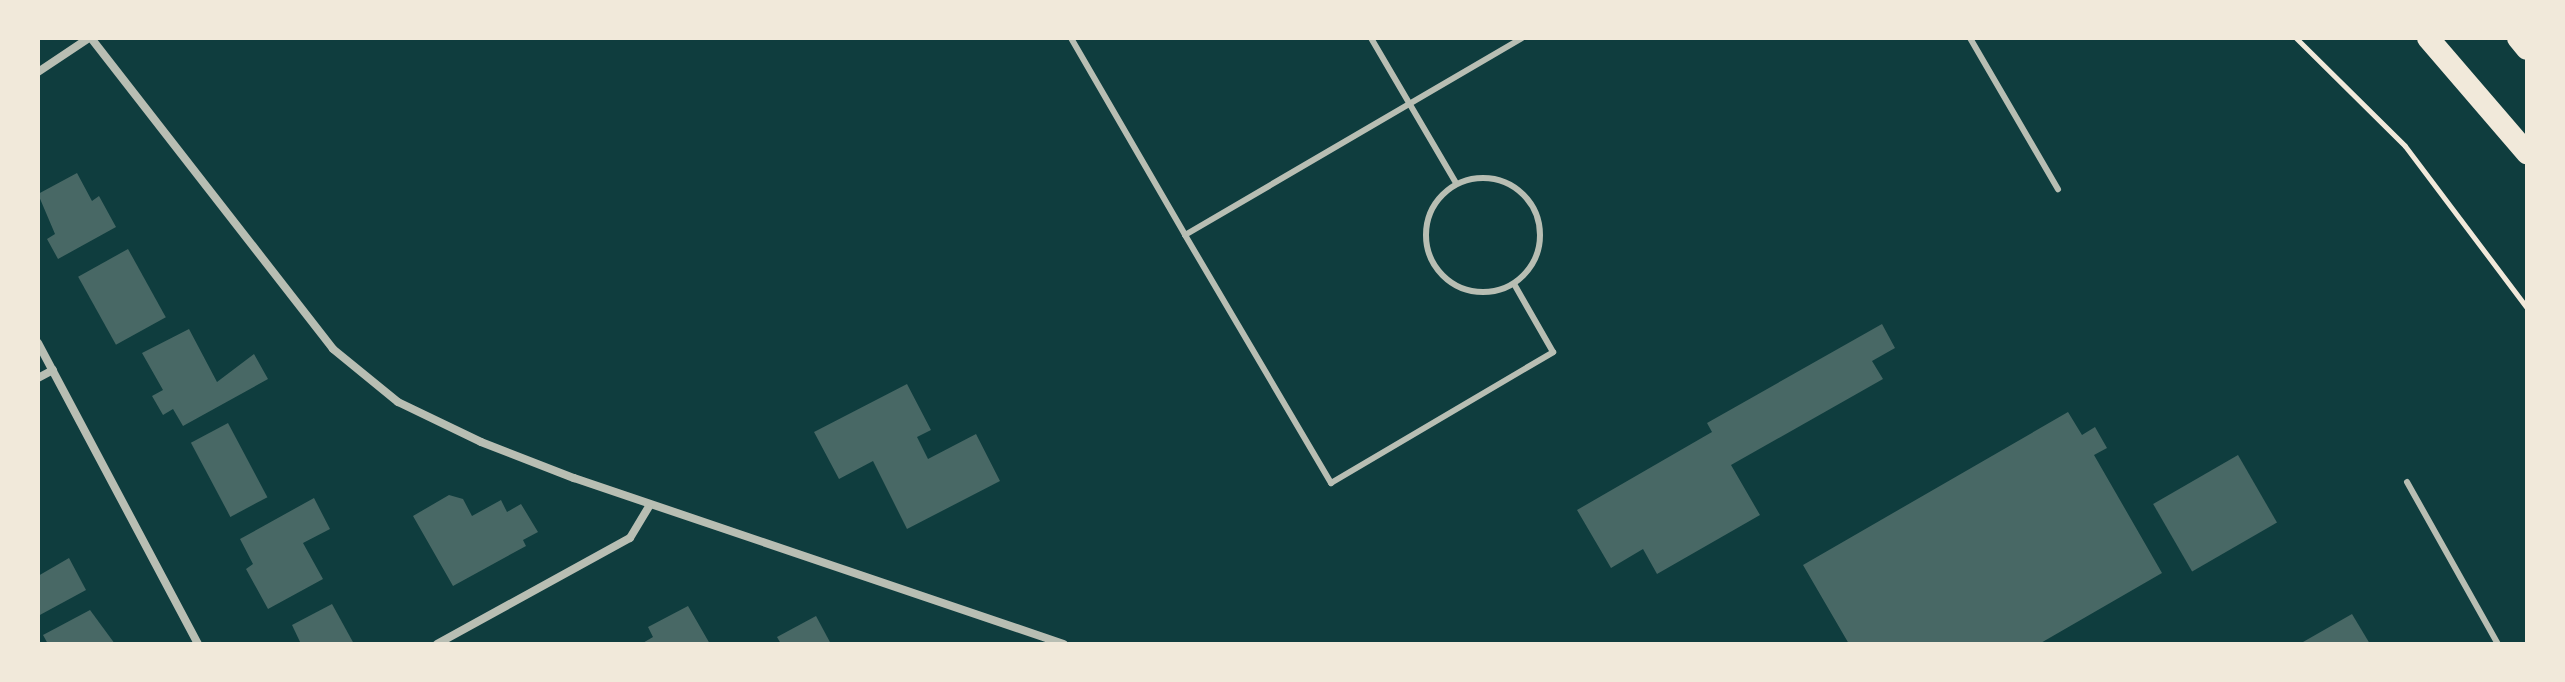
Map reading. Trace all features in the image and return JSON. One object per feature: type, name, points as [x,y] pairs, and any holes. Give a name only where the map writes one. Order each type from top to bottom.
[{"type":"highway","points":[[2428,38],[2527,153]]},
{"type":"highway","points":[[2518,38],[2527,49]]},
{"type":"street","points":[[38,72],[90,38],[333,349],[398,402],[481,442],[650,505],[1064,644]]},
{"type":"street","points":[[38,343],[198,644]]},
{"type":"street","points":[[38,378],[53,370]]},
{"type":"street","points":[[437,644],[630,538],[650,505]]},
{"type":"lane","points":[[1071,38],[1331,483],[1553,352],[1514,284]]},
{"type":"lane","points":[[1371,38],[1456,183]]},
{"type":"lane","points":[[1185,235],[1522,38]]},
{"type":"lane","points":[[1970,38],[2058,189]]},
{"type":"lane","points":[[1495,178],[1528,198],[1539,225],[1538,254],[1514,284],[1478,292],[1460,287],[1433,263],[1426,227],[1431,210],[1456,183],[1495,178]]},
{"type":"lane","points":[[2407,482],[2498,644]]},
{"type":"path","points":[[2296,38],[2405,146],[2527,308]]},
{"type":"building","points":[[77,173],[92,201],[99,196],[116,227],[58,259],[47,239],[55,234],[38,194]]},
{"type":"building","points":[[128,249],[166,317],[116,345],[78,277]]},
{"type":"building","points":[[1882,324],[1895,348],[1872,361],[1883,379],[1731,465],[1760,515],[1657,574],[1643,549],[1611,568],[1577,510],[1712,432],[1707,423]]},
{"type":"building","points":[[189,329],[217,382],[254,354],[268,379],[183,426],[173,409],[163,415],[152,396],[163,390],[142,353]]},
{"type":"building","points":[[907,384],[931,430],[917,437],[928,459],[976,434],[1000,481],[907,529],[873,461],[839,479],[814,432]]},
{"type":"building","points":[[2068,412],[2082,435],[2095,427],[2107,448],[2094,455],[2162,573],[2039,644],[1849,644],[1803,565]]},
{"type":"building","points":[[228,423],[267,497],[230,517],[191,443]]},
{"type":"building","points":[[2238,455],[2277,523],[2192,572],[2153,504]]},
{"type":"building","points":[[449,495],[463,499],[472,516],[501,500],[507,512],[521,504],[538,532],[523,540],[526,546],[453,586],[413,516]]},
{"type":"building","points":[[314,498],[330,529],[303,543],[323,579],[268,609],[246,569],[253,564],[240,539]]},
{"type":"building","points":[[69,558],[86,590],[38,616],[38,576]]},
{"type":"building","points":[[332,604],[354,644],[301,644],[292,625]]},
{"type":"building","points":[[688,606],[710,644],[641,644],[653,637],[648,627]]},
{"type":"building","points":[[90,610],[115,644],[48,644],[43,635]]},
{"type":"building","points":[[2352,614],[2370,644],[2304,644],[2303,642]]},
{"type":"building","points":[[816,616],[831,644],[781,644],[777,637]]}]
